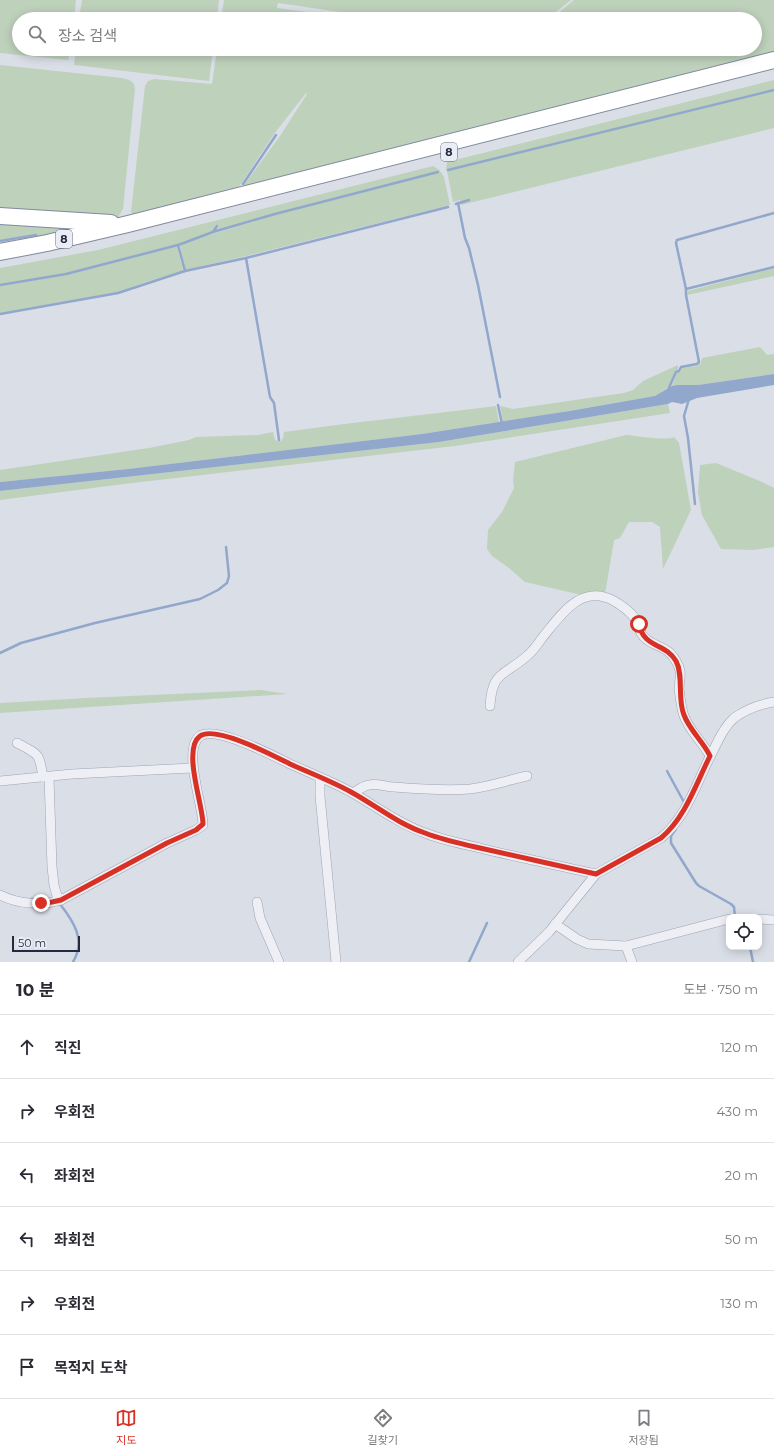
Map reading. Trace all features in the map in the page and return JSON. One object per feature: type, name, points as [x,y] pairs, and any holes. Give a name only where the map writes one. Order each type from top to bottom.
[{"type":"highway","name":"8","points":[[0,252],[47,243],[128,224],[774,60]]},
{"type":"highway","name":"8","points":[[0,260],[54,251],[159,226],[774,70]]},
{"type":"highway","points":[[0,216],[128,224]]},
{"type":"street","points":[[490,706],[491,692],[497,678],[504,671],[528,656],[565,610],[583,597],[605,596],[622,605],[634,616],[639,624],[643,637],[669,652],[676,661],[680,671],[679,689],[683,715],[694,734],[705,747],[710,756]]},
{"type":"street","points":[[518,962],[549,932],[596,874],[661,838],[670,831],[686,806],[723,731],[734,718],[753,708],[774,702]]},
{"type":"street","points":[[0,895],[11,900],[30,903],[61,900],[167,843],[196,830],[203,824],[203,815],[192,768],[195,742],[200,736],[210,734],[239,740],[353,793],[396,819],[423,833],[596,874]]},
{"type":"street","points":[[17,743],[38,755],[46,777],[54,885],[57,896],[61,900]]},
{"type":"street","points":[[0,781],[80,774],[192,768]]},
{"type":"street","points":[[353,793],[362,788],[376,784],[389,787],[426,790],[468,789],[486,787],[503,781],[526,776]]},
{"type":"street","points":[[320,778],[320,796],[336,962]]},
{"type":"street","points":[[257,902],[260,918],[279,962]]},
{"type":"street","points":[[762,919],[774,920]]},
{"type":"street","points":[[556,924],[577,939],[588,944],[626,946],[726,920]]},
{"type":"street","points":[[626,946],[632,962]]},
{"type":"green space","points":[[0,0],[76,0],[75,12],[12,12],[12,54],[0,53]]},
{"type":"green space","points":[[82,0],[219,0],[218,12],[80,12]]},
{"type":"green space","points":[[224,0],[571,0],[556,12],[340,12],[278,3],[277,8],[308,12],[222,12]]},
{"type":"green space","points":[[574,0],[774,0],[774,54],[243,188],[280,136],[307,94],[306,93],[274,134],[237,190],[133,215],[131,212],[145,86],[148,81],[154,79],[212,84],[216,56],[762,56],[762,12],[559,12]]},
{"type":"green space","points":[[29,56],[69,56],[68,60]]},
{"type":"green space","points":[[75,56],[212,56],[209,81],[74,65]]},
{"type":"green space","points":[[0,65],[122,78],[133,83],[135,89],[123,209],[118,217],[0,209]]},
{"type":"green space","points":[[774,80],[774,89],[446,170],[447,162]]},
{"type":"green space","points":[[774,91],[774,128],[461,205],[460,200],[453,202],[447,171]]},
{"type":"green space","points":[[433,166],[441,171],[312,203],[215,231],[219,226],[217,225],[206,235],[178,244],[66,273],[0,284],[0,268],[98,250]]},
{"type":"green space","points":[[441,172],[444,177],[450,205],[185,270],[180,245],[183,243],[275,215]]},
{"type":"green space","points":[[0,222],[52,225],[53,228],[72,228],[72,231],[38,238],[37,234],[0,240]]},
{"type":"green space","points":[[177,246],[183,271],[118,292],[0,313],[0,286],[66,275]]},
{"type":"green space","points":[[774,268],[774,276],[687,295],[688,291]]},
{"type":"green space","points":[[760,347],[767,355],[774,354],[774,374],[698,385],[672,386],[677,373],[680,372],[682,368],[697,366],[701,363],[702,358]]},
{"type":"green space","points":[[678,365],[678,370],[675,371],[668,386],[655,396],[503,422],[500,406],[513,409],[624,393],[633,390],[643,381]]},
{"type":"green space","points":[[668,404],[670,413],[455,446],[124,484],[0,500],[0,491],[439,442]]},
{"type":"green space","points":[[496,406],[499,422],[422,434],[128,469],[0,482],[0,470],[149,448],[189,440],[196,437],[258,435],[273,432],[275,440],[281,441],[284,432]]},
{"type":"green space","points":[[626,435],[659,438],[674,437],[679,443],[691,510],[663,569],[660,527],[652,522],[629,522],[620,538],[614,540],[605,594],[582,595],[525,582],[492,556],[487,549],[488,530],[502,512],[514,488],[513,480],[515,462]]},
{"type":"green space","points":[[716,463],[774,488],[774,547],[753,550],[721,549],[702,515],[698,493],[700,465]]},
{"type":"green space","points":[[261,690],[287,694],[0,713],[0,703]]},
{"type":"water","points":[[774,374],[774,385],[697,398],[682,404],[672,402],[668,404],[439,442],[0,491],[0,482],[128,469],[422,434],[655,396],[672,386],[698,385]]},
{"type":"waterway","points":[[448,170],[774,90]]},
{"type":"waterway","points":[[243,184],[276,135]]},
{"type":"waterway","points":[[0,285],[66,274],[178,245],[213,232],[275,214],[438,172]]},
{"type":"waterway","points":[[456,204],[469,200]]},
{"type":"waterway","points":[[458,203],[465,238],[478,285],[500,397]]},
{"type":"waterway","points":[[0,314],[118,293],[185,271],[246,258],[448,207]]},
{"type":"waterway","points":[[668,390],[676,372],[679,371],[681,367],[697,364],[699,362],[676,243],[677,240],[774,213]]},
{"type":"waterway","points":[[213,232],[217,226]]},
{"type":"waterway","points":[[0,241],[36,235],[37,238]]},
{"type":"waterway","points":[[178,245],[185,271]]},
{"type":"waterway","points":[[246,258],[270,397],[274,403],[279,440]]},
{"type":"waterway","points":[[686,289],[774,267]]},
{"type":"waterway","points":[[689,399],[684,416],[688,438],[695,504]]},
{"type":"waterway","points":[[498,405],[502,424]]},
{"type":"waterway","points":[[0,653],[21,643],[95,623],[200,599],[218,590],[227,583],[229,576],[226,547]]},
{"type":"waterway","points":[[667,771],[685,804]]},
{"type":"waterway","points":[[676,829],[671,836],[671,843],[696,883],[731,904],[734,907],[735,914]]},
{"type":"waterway","points":[[31,899],[44,899]]},
{"type":"waterway","points":[[60,904],[74,924],[77,932],[77,954],[73,962]]},
{"type":"waterway","points":[[469,962],[487,923]]},
{"type":"waterway","points":[[751,950],[753,962]]},
{"type":"route","points":[[41,903],[61,900],[167,843],[196,830],[203,824],[203,815],[192,768],[195,742],[200,736],[210,734],[239,740],[350,791],[383,812],[423,833],[495,852],[596,874],[646,847],[670,831],[686,806],[710,756],[705,747],[694,734],[683,715],[679,689],[680,671],[676,661],[669,652],[643,637],[640,632],[639,624]]}]
